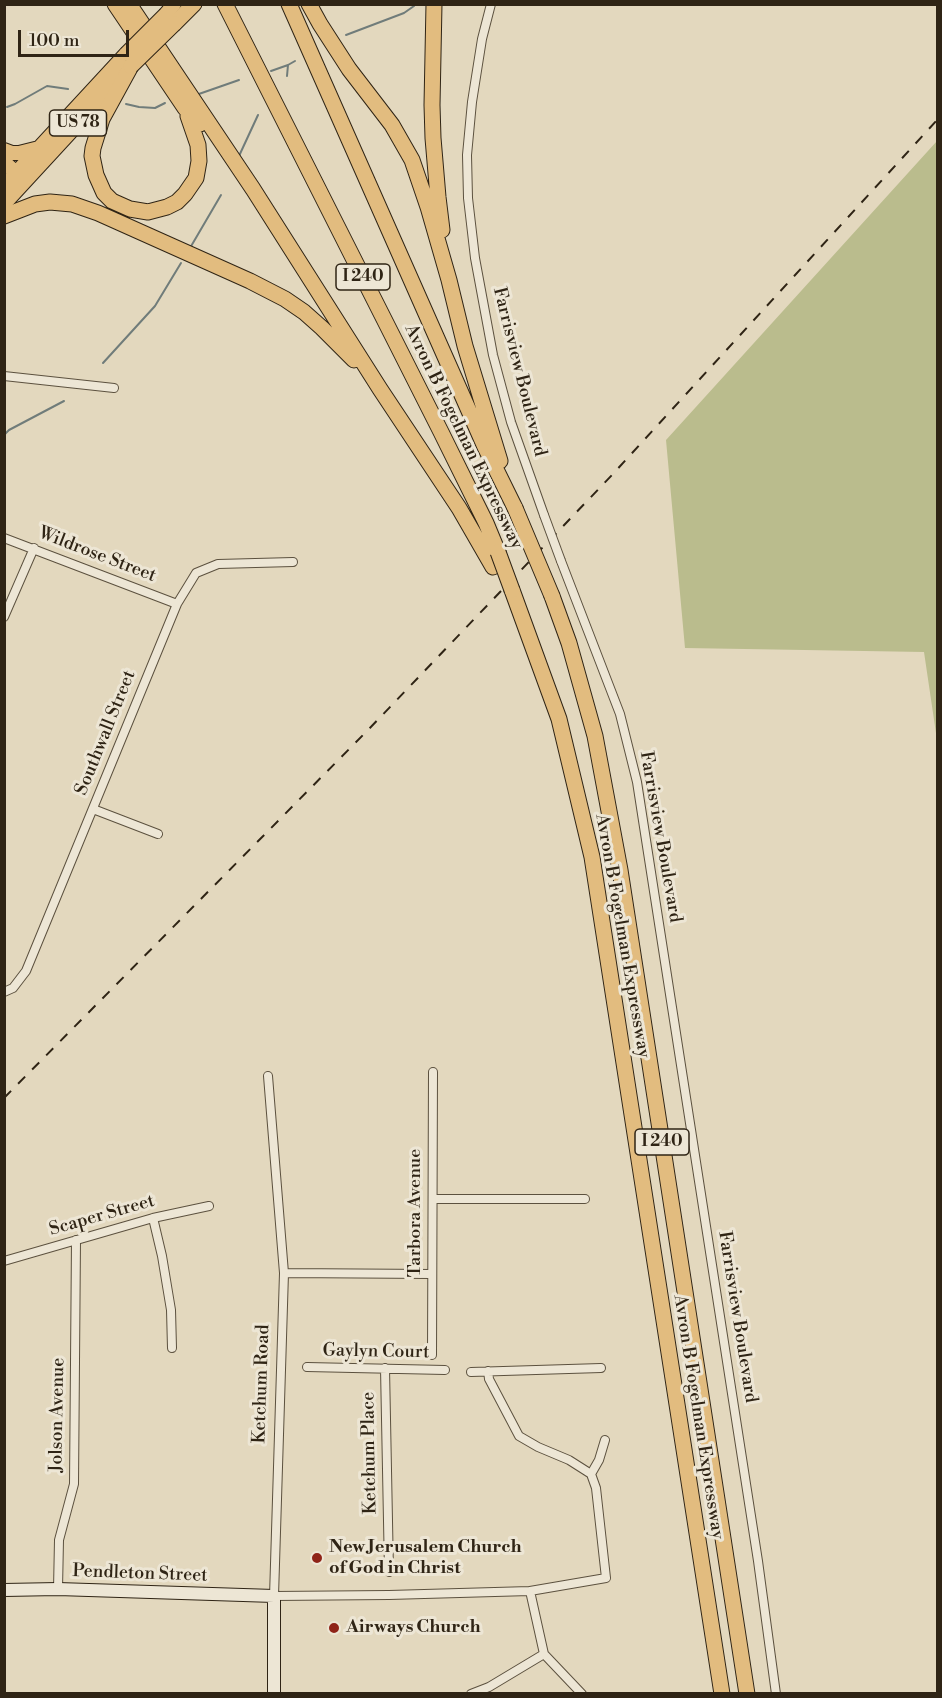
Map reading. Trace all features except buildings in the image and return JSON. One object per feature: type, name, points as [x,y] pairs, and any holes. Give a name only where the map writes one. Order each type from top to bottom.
[{"type":"highway","points":[[115,4],[185,108],[199,123],[337,321]]},
{"type":"highway","points":[[129,4],[253,189],[380,389],[496,559]]},
{"type":"highway","name":"US 78","points":[[129,60],[171,14],[194,4]]},
{"type":"highway","name":"Avron B Fogelman Expressway","points":[[225,4],[486,523],[496,559],[521,612],[560,719],[592,857],[722,1694]]},
{"type":"highway","name":"Avron B Fogelman Expressway","points":[[289,4],[485,447],[513,502],[569,643],[595,736],[618,859],[747,1694]]},
{"type":"highway","points":[[309,4],[349,69],[392,125],[419,177],[449,280],[465,346],[513,502]]},
{"type":"highway","points":[[434,4],[433,138],[449,280]]},
{"type":"highway","points":[[129,60],[102,119],[92,156],[96,175],[112,201],[130,209],[148,212],[157,211],[177,202],[185,194],[196,178],[199,153],[196,134],[185,108]]},
{"type":"highway","points":[[4,216],[35,204],[50,202],[82,206],[250,281],[285,299],[304,312],[350,355],[380,389]]},
{"type":"main road","name":"US 78","points":[[4,204],[41,148],[129,60]]},
{"type":"main road","name":"US 78","points":[[4,186],[21,178],[129,60]]},
{"type":"main road","points":[[4,150],[19,153],[41,148]]},
{"type":"main road","points":[[4,162],[21,178]]},
{"type":"main road","name":"Pendleton Street","points":[[4,1590],[58,1589],[274,1596]]},
{"type":"main road","name":"Ketchum Road","points":[[274,1596],[274,1694]]},
{"type":"street","name":"Farrisview Boulevard","points":[[491,4],[482,39],[467,154],[469,205],[478,275],[494,355],[511,422],[620,714],[637,782],[758,1561],[776,1694]]},
{"type":"street","points":[[4,376],[114,388]]},
{"type":"street","name":"Wildrose Street","points":[[4,538],[177,604]]},
{"type":"street","points":[[4,617],[34,548]]},
{"type":"street","name":"Southwall Street","points":[[4,992],[13,988],[26,971],[177,604],[196,573],[218,564],[293,562]]},
{"type":"street","points":[[93,809],[158,834]]},
{"type":"street","name":"Tarbora Avenue","points":[[432,1355],[433,1072]]},
{"type":"street","name":"Ketchum Road","points":[[268,1076],[284,1273],[274,1596]]},
{"type":"street","points":[[433,1199],[585,1199]]},
{"type":"street","name":"Scaper Street","points":[[4,1261],[153,1218],[209,1206]]},
{"type":"street","points":[[153,1218],[169,1299],[172,1348]]},
{"type":"street","name":"Jolson Avenue","points":[[58,1589],[59,1540],[74,1484],[76,1240]]},
{"type":"street","points":[[284,1273],[432,1274]]},
{"type":"street","name":"Gaylyn Court","points":[[307,1367],[445,1370]]},
{"type":"street","name":"Ketchum Place","points":[[385,1368],[389,1572]]},
{"type":"street","points":[[471,1372],[601,1368]]},
{"type":"street","points":[[274,1596],[530,1591],[606,1578],[596,1488],[591,1474],[519,1436],[489,1379],[488,1371]]},
{"type":"street","points":[[591,1474],[599,1460],[605,1440]]},
{"type":"street","points":[[530,1591],[544,1654],[582,1694]]},
{"type":"street","points":[[471,1694],[489,1687],[544,1654]]},
{"type":"green space","points":[[937,141],[937,740],[924,652],[685,648],[666,440]]},
{"type":"waterway","points":[[346,35],[404,13],[414,6]]},
{"type":"waterway","points":[[287,76],[288,65],[295,61]]},
{"type":"waterway","points":[[271,71],[288,65]]},
{"type":"waterway","points":[[196,95],[239,80]]},
{"type":"waterway","points":[[7,107],[47,86],[68,89]]},
{"type":"waterway","points":[[126,104],[155,108],[165,103]]},
{"type":"waterway","points":[[239,156],[258,115]]},
{"type":"waterway","points":[[190,248],[221,195]]},
{"type":"waterway","points":[[103,363],[155,306],[181,263]]},
{"type":"waterway","points":[[4,435],[9,430],[64,401]]},
{"type":"railway","points":[[4,1098],[368,730],[612,475],[938,119]]},
{"type":"place","name":"New Jerusalem Church of God in Christ","points":[[317,1558]]},
{"type":"place","name":"Airways Church","points":[[334,1628]]}]
